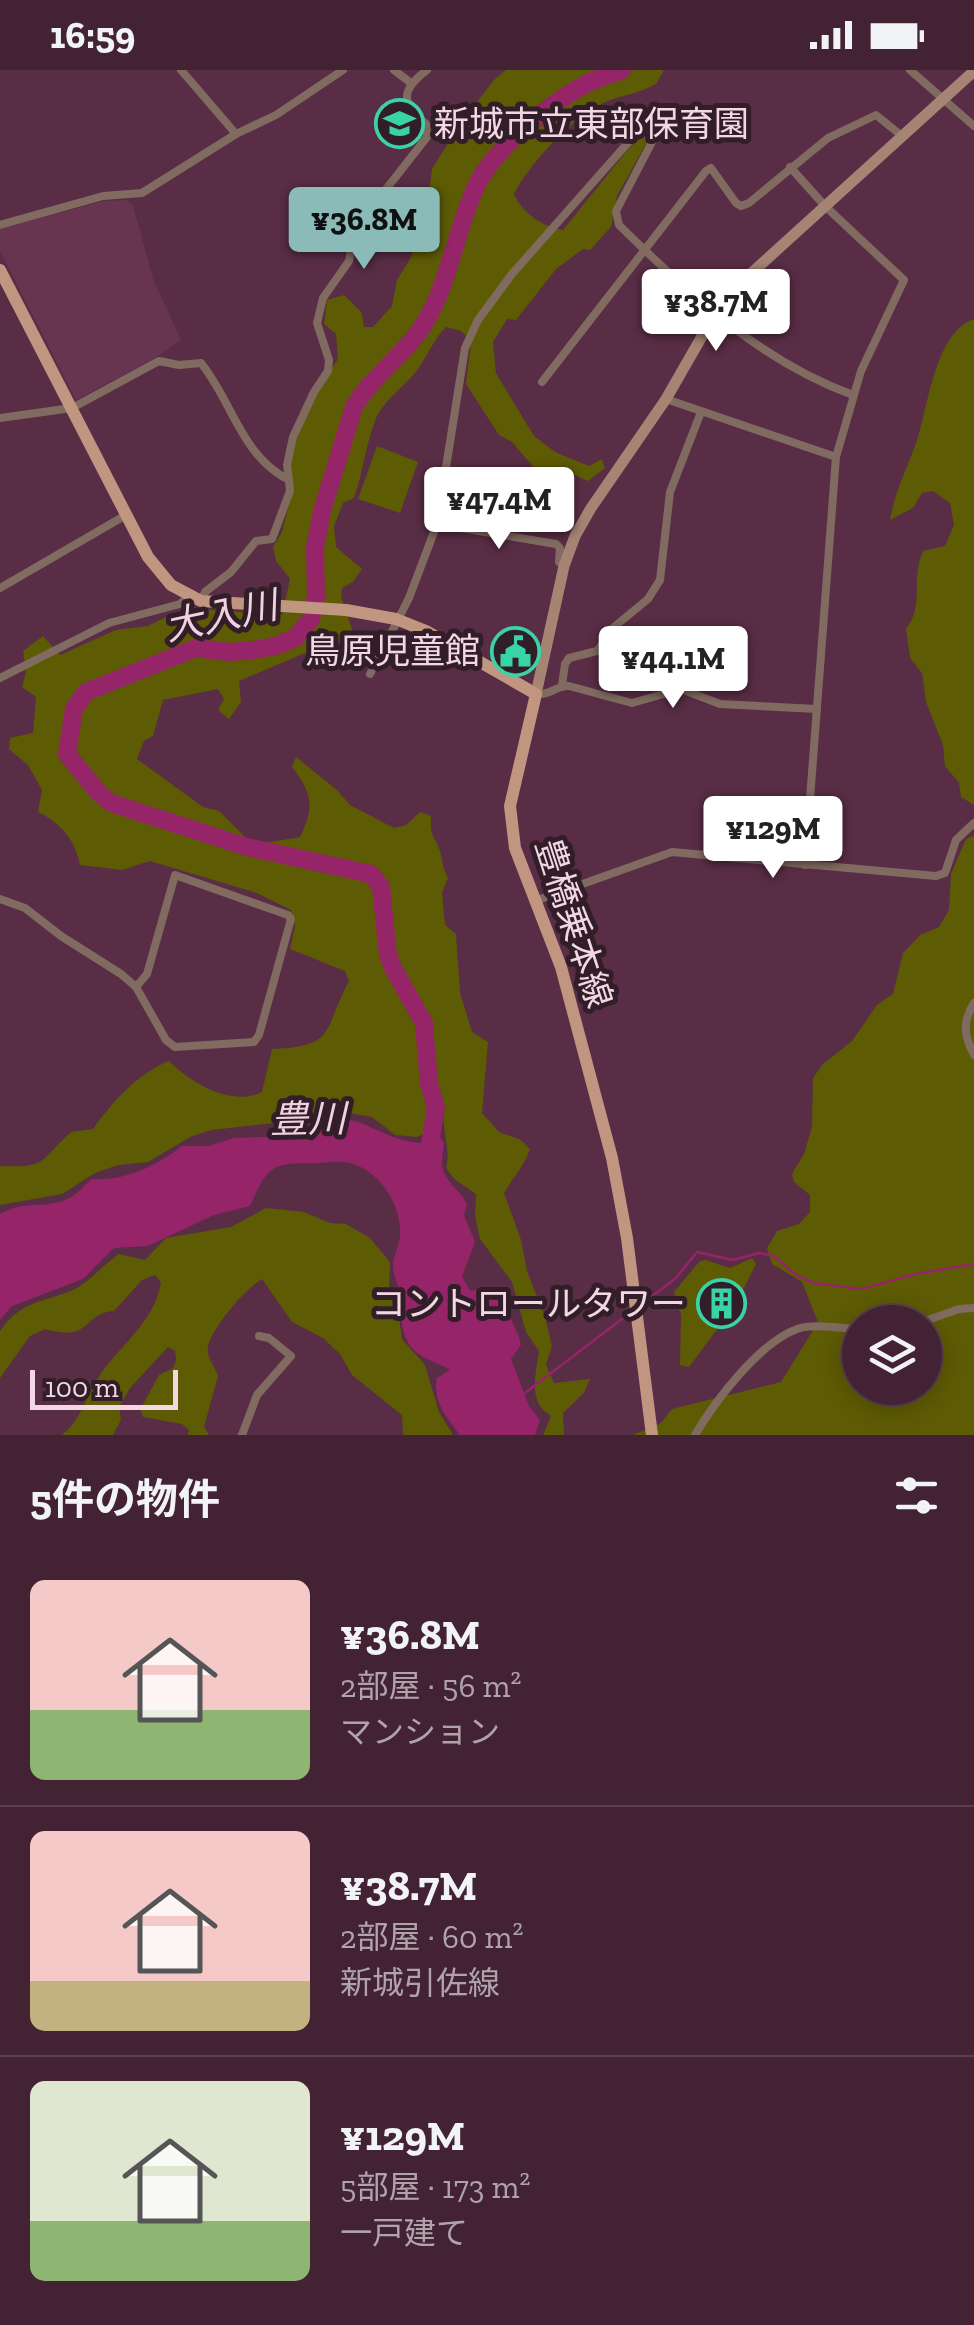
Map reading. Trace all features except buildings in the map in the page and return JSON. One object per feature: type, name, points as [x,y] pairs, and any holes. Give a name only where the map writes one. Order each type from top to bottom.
[{"type":"main road","points":[[0,270],[156,569],[195,598],[346,610],[396,620],[426,632],[536,694],[564,566],[591,508],[666,399],[713,314],[742,278],[974,71]]},
{"type":"main road","name":"豊橋乗本線","points":[[536,694],[510,806],[515,848],[561,967],[612,1158],[627,1238],[652,1435]]},
{"type":"street","points":[[181,70],[236,134]]},
{"type":"street","points":[[0,225],[103,196],[142,194],[236,134],[276,115],[343,70]]},
{"type":"street","points":[[394,70],[411,83]]},
{"type":"street","points":[[0,678],[109,623],[195,598],[231,572],[256,541],[272,539],[290,491],[287,465],[293,437],[328,371],[329,360],[317,323],[322,298],[349,261],[354,237],[368,211],[427,137],[426,124],[408,109],[406,102],[411,83],[427,70]]},
{"type":"street","points":[[910,70],[974,126]]},
{"type":"street","points":[[542,382],[706,171],[711,168],[741,206],[749,204],[828,138],[876,115],[902,136]]},
{"type":"street","points":[[370,674],[409,598],[437,524],[465,348],[478,320],[512,274],[642,128],[652,142],[616,210],[618,225],[713,314],[790,368],[854,395]]},
{"type":"street","points":[[790,167],[824,206],[904,280],[861,371],[836,457],[805,865]]},
{"type":"street","points":[[0,418],[72,408],[159,361],[202,363],[252,449],[266,466],[289,480]]},
{"type":"street","points":[[666,399],[836,457]]},
{"type":"street","points":[[562,685],[565,664],[570,658],[596,651],[614,627],[656,589],[670,492],[701,412]]},
{"type":"street","points":[[0,588],[127,514]]},
{"type":"street","points":[[437,524],[556,544],[560,548],[559,562],[564,566]]},
{"type":"street","points":[[536,694],[543,695],[562,685],[632,703],[681,689],[720,704],[817,710]]},
{"type":"street","points":[[535,901],[672,852],[936,876],[945,873],[956,840],[974,823]]},
{"type":"street","points":[[0,899],[25,908],[136,987],[166,1040],[175,1047],[254,1042],[259,1036],[291,920],[288,915],[256,902],[175,874],[147,974],[136,987]]},
{"type":"street","points":[[974,1003],[965,1023],[965,1037],[974,1055]]},
{"type":"street","points":[[942,1315],[974,1308]]},
{"type":"street","points":[[694,1435],[729,1387],[784,1336],[801,1327],[842,1329]]},
{"type":"street","points":[[242,1435],[257,1395],[291,1356],[291,1352],[269,1338],[259,1336]]},
{"type":"shaded area","points":[[506,70],[664,70],[656,84],[603,103],[578,120],[541,156],[514,194],[534,218],[563,230],[629,148],[642,137],[647,142],[617,196],[611,227],[590,250],[583,249],[556,269],[516,320],[507,319],[493,342],[496,373],[534,436],[555,452],[589,466],[602,459],[605,468],[588,481],[565,471],[561,479],[573,497],[564,498],[548,484],[512,442],[499,435],[466,384],[471,341],[461,331],[446,327],[415,373],[379,413],[354,498],[343,503],[334,526],[336,547],[362,569],[353,582],[342,588],[353,632],[344,641],[319,647],[239,681],[241,702],[229,719],[218,710],[224,699],[218,689],[163,700],[153,736],[144,741],[137,759],[203,807],[219,811],[246,838],[259,844],[300,837],[305,826],[309,801],[292,767],[296,757],[350,805],[394,828],[406,825],[420,812],[431,816],[432,833],[448,878],[442,892],[445,925],[456,934],[460,993],[472,1032],[488,1042],[482,1113],[499,1132],[521,1140],[530,1149],[504,1193],[545,1317],[552,1346],[546,1365],[554,1383],[590,1379],[584,1393],[563,1413],[564,1435],[543,1435],[551,1416],[536,1396],[539,1351],[526,1332],[512,1282],[480,1239],[476,1194],[454,1179],[446,1168],[444,1113],[430,1115],[427,1132],[417,1137],[395,1135],[372,1117],[332,1110],[284,1122],[212,1130],[192,1136],[148,1162],[118,1165],[95,1173],[62,1194],[0,1205],[0,1166],[35,1164],[71,1132],[93,1129],[126,1089],[146,1073],[169,1061],[212,1090],[237,1097],[250,1096],[262,1092],[272,1049],[318,1040],[330,1024],[349,981],[345,971],[290,949],[295,926],[291,910],[257,893],[150,861],[122,870],[80,865],[66,833],[38,812],[42,790],[28,765],[9,749],[10,738],[33,733],[36,697],[22,687],[26,672],[23,651],[43,636],[60,655],[116,630],[148,626],[176,612],[198,609],[282,615],[290,579],[276,561],[273,547],[282,532],[290,499],[287,477],[295,443],[314,395],[338,359],[336,334],[324,324],[327,300],[344,295],[362,313],[364,327],[373,327],[392,306],[397,280],[410,259],[426,213],[432,169],[460,124]]},
{"type":"shaded area","points":[[126,200],[133,205],[153,279],[181,340],[76,400],[0,251],[0,229],[104,201]]},
{"type":"shaded area","points":[[974,319],[974,805],[961,797],[959,783],[945,766],[943,745],[926,702],[922,673],[910,658],[906,629],[915,611],[923,551],[945,546],[954,525],[950,503],[933,491],[922,493],[913,508],[890,520],[942,353],[961,326]]},
{"type":"shaded area","points":[[377,446],[418,462],[400,513],[358,499]]},
{"type":"shaded area","points":[[974,836],[974,1435],[633,1435],[661,1423],[672,1409],[781,1382],[818,1322],[802,1282],[772,1264],[767,1248],[777,1231],[799,1224],[810,1212],[810,1195],[794,1182],[792,1174],[804,1154],[812,1127],[813,1078],[822,1065],[852,1041],[877,1005],[893,994],[903,953],[920,935],[939,927],[949,910],[951,874],[966,839]]},
{"type":"shaded area","points":[[339,1118],[409,1142],[422,1143],[429,1135],[437,1134],[444,1142],[443,1169],[467,1205],[464,1215],[475,1242],[462,1277],[470,1290],[490,1291],[506,1301],[521,1345],[511,1359],[529,1406],[540,1420],[535,1435],[460,1435],[450,1422],[436,1386],[437,1378],[450,1370],[412,1348],[403,1328],[393,1264],[400,1238],[393,1200],[371,1173],[350,1163],[277,1167],[260,1184],[250,1206],[214,1215],[148,1246],[114,1248],[83,1279],[12,1306],[0,1320],[0,1214],[17,1207],[65,1200],[92,1179],[140,1171],[182,1146],[265,1137],[292,1126]]},
{"type":"shaded area","points":[[266,1208],[304,1212],[330,1223],[346,1224],[370,1238],[390,1262],[389,1295],[399,1317],[402,1339],[425,1365],[439,1412],[453,1435],[403,1435],[402,1415],[352,1375],[340,1354],[323,1338],[292,1322],[262,1279],[230,1309],[208,1347],[218,1376],[204,1427],[209,1435],[188,1435],[189,1430],[182,1424],[143,1417],[140,1410],[159,1375],[173,1368],[176,1360],[175,1351],[168,1347],[130,1388],[119,1407],[121,1420],[113,1435],[62,1435],[76,1419],[100,1374],[150,1312],[161,1282],[155,1275],[142,1280],[114,1311],[96,1317],[79,1330],[45,1329],[30,1336],[0,1378],[0,1331],[25,1307],[75,1289],[119,1254],[145,1260],[166,1238],[231,1227]]},
{"type":"shaded area","points":[[752,1258],[756,1264],[736,1304],[689,1367],[680,1365],[681,1315],[674,1292],[699,1262],[705,1260],[730,1268]]},
{"type":"waterway","name":"大入川","points":[[428,1157],[436,1107],[429,1084],[424,1023],[388,955],[381,887],[371,874],[247,847],[111,803],[67,754],[74,709],[86,692],[196,648],[253,650],[295,638],[311,619],[316,596],[315,548],[322,511],[354,407],[427,319],[483,174],[523,129],[556,103],[590,82],[622,70]]},
{"type":"waterway","points":[[643,1303],[675,1279],[697,1252],[733,1260],[759,1253],[774,1256],[796,1275],[814,1283],[862,1289],[915,1274],[974,1264]]},
{"type":"waterway","points":[[525,1393],[627,1315]]},
{"type":"place","name":"新城市立東部保育園","points":[[399,124]]},
{"type":"place","name":"鳥原児童館","points":[[515,651]]},
{"type":"place","name":"コントロールタワー","points":[[721,1304]]},
{"type":"water label","name":"豊川","points":[[308,1119]]}]
